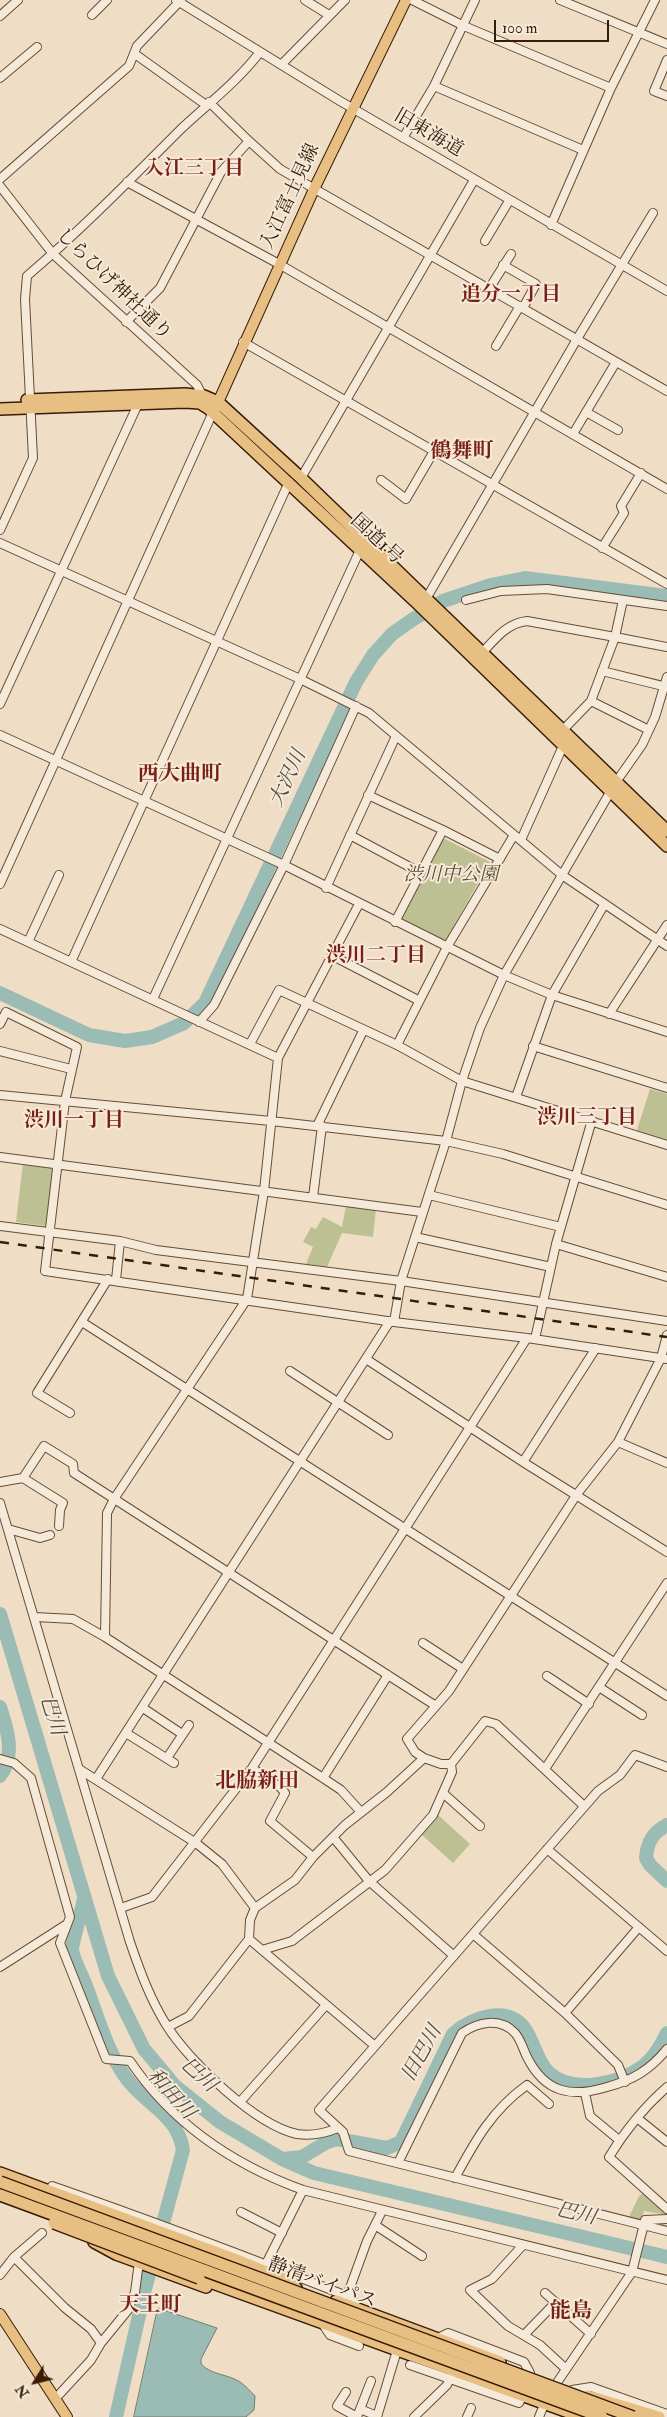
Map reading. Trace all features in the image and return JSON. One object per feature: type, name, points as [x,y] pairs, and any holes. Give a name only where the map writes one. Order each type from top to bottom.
[{"type":"highway","name":"国道1号","points":[[0,409],[30,404],[185,394],[216,407],[429,607],[563,746],[667,831]]},
{"type":"highway","name":"国道1号","points":[[0,401],[30,404],[138,404],[202,400]]},
{"type":"highway","name":"国道1号","points":[[295,480],[360,550],[482,653],[563,730],[667,846]]},
{"type":"highway","points":[[0,2173],[286,2280],[296,2288]]},
{"type":"highway","points":[[0,2183],[357,2308],[572,2390],[659,2417]]},
{"type":"highway","name":"静清バイパス","points":[[0,2183],[633,2417]]},
{"type":"highway","name":"静清バイパス","points":[[0,2195],[602,2417]]},
{"type":"highway","points":[[0,2201],[57,2221],[116,2254],[286,2316],[322,2323]]},
{"type":"highway","points":[[0,2201],[199,2278],[398,2349],[452,2374],[523,2395],[582,2417]]},
{"type":"highway","points":[[584,2394],[642,2417]]},
{"type":"main road","name":"入江富士見線","points":[[216,407],[314,188],[406,0]]},
{"type":"main road","points":[[0,2314],[67,2417]]},
{"type":"street","points":[[0,16],[18,0]]},
{"type":"street","points":[[92,15],[107,0]]},
{"type":"street","points":[[305,0],[328,15]]},
{"type":"street","points":[[281,65],[328,15],[345,0]]},
{"type":"street","points":[[412,0],[464,26],[611,88]]},
{"type":"street","points":[[404,138],[434,86],[475,0]]},
{"type":"street","points":[[560,0],[667,44]]},
{"type":"street","points":[[551,225],[611,88],[655,0]]},
{"type":"street","points":[[0,179],[129,66],[137,46],[179,1]]},
{"type":"street","name":"旧東海道","points":[[179,1],[352,109],[667,291]]},
{"type":"street","points":[[0,78],[37,47]]},
{"type":"street","points":[[0,530],[32,458],[25,299],[27,276],[53,254],[248,67],[260,52]]},
{"type":"street","points":[[135,54],[208,104],[280,169],[667,391]]},
{"type":"street","points":[[667,60],[654,91],[667,96]]},
{"type":"street","points":[[434,86],[583,150]]},
{"type":"street","points":[[126,322],[160,288],[221,172],[249,141]]},
{"type":"street","points":[[72,962],[217,642],[295,480],[347,400],[474,180]]},
{"type":"street","points":[[127,182],[279,264],[667,489]]},
{"type":"street","name":"しらひげ神社通り","points":[[0,186],[53,254],[197,385],[202,400]]},
{"type":"street","points":[[485,241],[510,200]]},
{"type":"street","points":[[429,607],[492,486],[653,212]]},
{"type":"street","points":[[489,289],[511,254]]},
{"type":"street","points":[[496,346],[536,284],[504,266]]},
{"type":"street","points":[[244,342],[347,400],[492,486],[667,584]]},
{"type":"street","points":[[573,434],[616,362]]},
{"type":"street","points":[[0,704],[138,404]]},
{"type":"street","points":[[0,884],[216,407]]},
{"type":"street","points":[[586,412],[618,430]]},
{"type":"street","points":[[381,480],[406,499],[434,451]]},
{"type":"street","points":[[602,548],[624,512],[621,506],[640,473]]},
{"type":"street","points":[[0,543],[300,679],[369,713],[562,875],[667,946]]},
{"type":"street","points":[[153,999],[360,550]]},
{"type":"street","points":[[466,600],[522,588],[547,589],[667,606]]},
{"type":"street","points":[[563,730],[591,701],[615,636],[623,600]]},
{"type":"street","points":[[482,653],[506,628],[518,622],[527,621],[667,647]]},
{"type":"street","points":[[602,670],[666,687]]},
{"type":"street","points":[[96,1779],[164,1676],[366,1359],[392,1322],[401,1281],[414,1237],[446,1142],[462,1081],[480,1028],[504,975],[613,786],[649,730],[666,687],[667,677]]},
{"type":"street","points":[[591,701],[649,730]]},
{"type":"street","points":[[199,1022],[214,1005],[284,865],[356,706]]},
{"type":"street","points":[[0,736],[284,865],[326,888],[504,975],[552,995],[667,1032]]},
{"type":"street","points":[[326,888],[396,736]]},
{"type":"street","points":[[521,840],[563,746]]},
{"type":"street","points":[[368,795],[500,859]]},
{"type":"street","points":[[395,922],[443,830]]},
{"type":"street","points":[[350,835],[421,873]]},
{"type":"street","points":[[397,1045],[418,1000],[447,947],[514,835]]},
{"type":"street","points":[[28,942],[59,874]]},
{"type":"street","points":[[104,1637],[107,1513],[114,1499],[247,1299],[264,1191],[278,1058],[359,904]]},
{"type":"street","points":[[516,1097],[552,995],[604,904]]},
{"type":"street","points":[[609,1014],[667,925]]},
{"type":"street","points":[[0,929],[278,1058]]},
{"type":"street","points":[[333,956],[418,1000]]},
{"type":"street","points":[[250,1044],[279,990],[363,1031],[397,1045],[462,1081],[592,1120],[667,1145]]},
{"type":"street","points":[[0,1024],[6,1012],[77,1047],[65,1101],[45,1270],[392,1322],[535,1339],[664,1358]]},
{"type":"street","points":[[313,1197],[319,1126],[363,1031]]},
{"type":"street","points":[[533,1046],[667,1088]]},
{"type":"street","points":[[0,1051],[72,1069]]},
{"type":"street","points":[[0,1095],[319,1126],[446,1142],[503,1154],[667,1205]]},
{"type":"street","points":[[535,1339],[550,1267],[592,1120]]},
{"type":"street","points":[[0,1156],[422,1212]]},
{"type":"street","points":[[429,1194],[562,1227]]},
{"type":"street","points":[[0,1226],[51,1231],[120,1241],[156,1250],[401,1281],[667,1321]]},
{"type":"street","points":[[414,1237],[550,1267]]},
{"type":"street","points":[[70,1414],[37,1393],[82,1322],[112,1280],[120,1241]]},
{"type":"street","points":[[556,1244],[667,1277]]},
{"type":"street","points":[[82,1322],[667,1696]]},
{"type":"street","points":[[451,1764],[441,1764],[424,1758],[415,1752],[406,1739],[449,1691],[577,1494],[618,1442],[664,1358],[667,1335]]},
{"type":"street","points":[[121,1908],[152,1897],[196,1843],[252,1768],[472,1426],[526,1338]]},
{"type":"street","points":[[523,1462],[596,1348]]},
{"type":"street","points":[[366,1359],[472,1426],[523,1462],[667,1552]]},
{"type":"street","points":[[290,1371],[388,1435]]},
{"type":"street","points":[[618,1442],[667,1463]]},
{"type":"street","points":[[23,1478],[44,1446],[73,1464],[74,1473],[436,1706]]},
{"type":"street","points":[[0,1482],[23,1478],[63,1503],[60,1510],[60,1526]]},
{"type":"street","points":[[0,1503],[146,1988],[168,2027],[211,2078],[240,2102],[260,2116],[296,2134],[308,2135],[341,2130]]},
{"type":"street","points":[[8,1529],[40,1538],[50,1535]]},
{"type":"street","points":[[545,1770],[667,1583]]},
{"type":"street","points":[[35,1617],[73,1619],[104,1637],[323,1778],[340,1790],[360,1811]]},
{"type":"street","points":[[424,1643],[463,1669]]},
{"type":"street","points":[[323,1778],[388,1675]]},
{"type":"street","points":[[547,1676],[588,1704]]},
{"type":"street","points":[[599,1688],[642,1715]]},
{"type":"street","points":[[142,1708],[182,1734]]},
{"type":"street","points":[[262,1950],[292,1941],[385,1870],[433,1815],[452,1772],[451,1764],[485,1721],[496,1724],[584,1806]]},
{"type":"street","points":[[167,1758],[189,1724]]},
{"type":"street","points":[[126,1733],[174,1763]]},
{"type":"street","points":[[666,1766],[634,1755],[620,1775],[598,1791],[584,1806],[319,2110],[341,2130],[349,2151],[644,2226],[667,2230]]},
{"type":"street","points":[[168,2027],[189,2016],[249,1939],[250,1920],[255,1908],[295,1880],[313,1857],[360,1811],[387,1792],[424,1758]]},
{"type":"street","points":[[0,1759],[14,1763],[31,1778],[70,1917],[60,1942],[106,2059],[130,2060],[144,2081],[194,2131],[241,2163],[277,2181],[303,2190],[667,2280]]},
{"type":"street","points":[[252,1768],[280,1787],[285,1793],[270,1821],[313,1857]]},
{"type":"street","points":[[79,1769],[196,1843],[222,1864],[255,1908]]},
{"type":"street","points":[[443,1793],[480,1826]]},
{"type":"street","points":[[333,1837],[369,1881],[454,1956]]},
{"type":"street","points":[[548,1849],[667,1951]]},
{"type":"street","points":[[0,1967],[67,1924]]},
{"type":"street","points":[[565,2014],[639,1927]]},
{"type":"street","points":[[473,1934],[565,2014],[618,2065],[626,2082]]},
{"type":"street","points":[[249,1939],[375,2046]]},
{"type":"street","points":[[240,2102],[326,2005]]},
{"type":"street","points":[[398,2163],[462,2033],[473,2025],[483,2022],[506,2027],[514,2032],[533,2068],[550,2086],[572,2093],[585,2093],[626,2082],[645,2071],[667,2049]]},
{"type":"street","points":[[455,2178],[474,2144],[506,2100],[527,2085],[549,2104]]},
{"type":"street","points":[[667,2087],[649,2103],[619,2140],[609,2157],[667,2209]]},
{"type":"street","points":[[585,2093],[590,2116],[619,2140]]},
{"type":"street","points":[[637,2118],[667,2142]]},
{"type":"street","points":[[0,2168],[128,2212],[266,2264],[352,2298],[357,2308]]},
{"type":"street","points":[[266,2264],[303,2190]]},
{"type":"street","points":[[347,2296],[367,2241],[382,2211]]},
{"type":"street","points":[[241,2212],[282,2233]]},
{"type":"street","points":[[539,2417],[544,2402],[556,2383],[592,2334],[632,2270],[645,2220],[667,2219]]},
{"type":"street","points":[[375,2225],[422,2256]]},
{"type":"street","points":[[0,2275],[14,2257],[42,2233]]},
{"type":"street","points":[[522,2245],[492,2279],[470,2290],[494,2314],[540,2346],[566,2369]]},
{"type":"street","points":[[14,2257],[66,2308],[91,2329],[100,2343]]},
{"type":"street","points":[[55,2399],[91,2360],[100,2343],[128,2310],[135,2292],[139,2262]]},
{"type":"street","points":[[545,2293],[592,2334]]},
{"type":"street","points":[[524,2335],[556,2302]]},
{"type":"street","points":[[322,2323],[330,2335],[359,2346]]},
{"type":"street","points":[[360,2409],[377,2416],[405,2326]]},
{"type":"street","points":[[410,2364],[452,2374],[447,2385],[414,2417]]},
{"type":"street","points":[[346,2392],[338,2406],[357,2417],[371,2381]]},
{"type":"street","points":[[572,2390],[590,2387],[667,2414]]},
{"type":"street","points":[[467,2417],[471,2408]]},
{"type":"green space","name":"渋川中公園","points":[[441,837],[490,862],[444,943],[397,920]]},
{"type":"green space","points":[[650,1089],[667,1094],[667,1143],[636,1133]]},
{"type":"green space","points":[[23,1163],[50,1166],[54,1170],[47,1224],[44,1226],[16,1222]]},
{"type":"green space","points":[[346,1206],[376,1209],[373,1237],[342,1233],[327,1267],[306,1264],[313,1247],[303,1242],[311,1227],[316,1229],[323,1217],[342,1227]]},
{"type":"green space","points":[[438,1815],[470,1844],[453,1863],[421,1834]]},
{"type":"green space","points":[[645,2192],[667,2211],[667,2215],[644,2211],[641,2220],[629,2217],[639,2196]]},
{"type":"water","points":[[158,2308],[217,2328],[201,2359],[201,2364],[205,2368],[240,2382],[255,2396],[254,2410],[246,2417],[134,2417]]},
{"type":"waterway","name":"大沢川","points":[[0,993],[89,1035],[125,1041],[152,1037],[184,1023],[205,1003],[356,682],[373,655],[392,634],[443,601],[491,585],[525,578],[667,596]]},
{"type":"waterway","name":"巴川","points":[[0,1614],[108,1976],[144,2049],[175,2086],[220,2122],[282,2159],[314,2173],[667,2257]]},
{"type":"waterway","points":[[0,1707],[9,1742],[8,1760],[0,1776]]},
{"type":"waterway","name":"旧巴川","points":[[667,1825],[652,1838],[646,1858],[650,1865],[667,1881]]},
{"type":"waterway","name":"和田川","points":[[83,1902],[72,1950],[105,2039],[125,2076],[170,2121],[176,2130],[183,2150],[145,2289],[116,2417]]},
{"type":"waterway","name":"旧巴川","points":[[283,2159],[302,2157],[327,2142],[337,2139],[387,2148],[401,2142],[453,2034],[469,2023],[479,2019],[499,2015],[517,2021],[525,2029],[544,2068],[548,2072],[558,2079],[582,2085],[608,2082],[621,2078],[642,2067],[656,2052],[667,2033]]},
{"type":"railway","points":[[0,1242],[667,1337]]},
{"type":"district","name":"入江三丁目","points":[[194,170]]},
{"type":"district","name":"追分一丁目","points":[[511,296]]},
{"type":"district","name":"鶴舞町","points":[[462,452]]},
{"type":"district","name":"西大曲町","points":[[180,775]]},
{"type":"district","name":"渋川二丁目","points":[[376,957]]},
{"type":"district","name":"渋川三丁目","points":[[587,1119]]},
{"type":"district","name":"渋川一丁目","points":[[74,1122]]},
{"type":"district","name":"北脇新田","points":[[257,1782]]},
{"type":"district","name":"天王町","points":[[150,2306]]},
{"type":"district","name":"能島","points":[[571,2312]]}]
